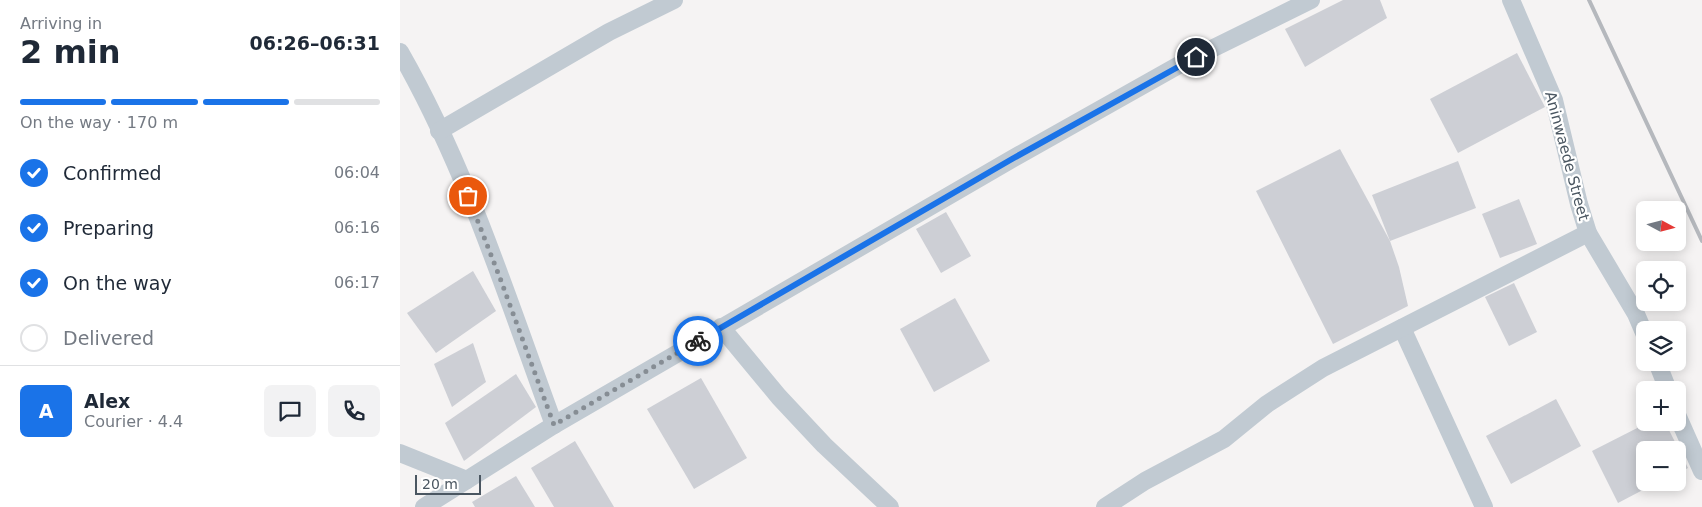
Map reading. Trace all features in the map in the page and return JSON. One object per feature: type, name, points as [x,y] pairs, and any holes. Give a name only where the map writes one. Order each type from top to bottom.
[{"type":"street","points":[[439,131],[609,32],[674,0]]},
{"type":"street","points":[[424,507],[554,425],[1012,159],[1163,75],[1311,0]]},
{"type":"street","name":"Aninwaede Street","points":[[1511,0],[1554,100],[1588,233],[1639,321]]},
{"type":"street","points":[[400,52],[415,79],[461,180],[500,278],[554,425]]},
{"type":"street","points":[[1105,507],[1145,481],[1224,439],[1267,404],[1322,368],[1588,233]]},
{"type":"street","points":[[721,327],[779,397],[818,438],[890,507]]},
{"type":"street","points":[[1402,328],[1484,507]]},
{"type":"street","points":[[1682,431],[1702,471]]},
{"type":"street","points":[[400,453],[467,480]]},
{"type":"building","points":[[1343,0],[1380,0],[1387,18],[1305,67],[1285,29]]},
{"type":"building","points":[[1517,53],[1545,107],[1458,153],[1430,99]]},
{"type":"building","points":[[1340,149],[1390,241],[1399,267],[1408,306],[1333,344],[1256,191]]},
{"type":"building","points":[[1458,161],[1476,208],[1390,241],[1372,195]]},
{"type":"building","points":[[1519,199],[1537,244],[1500,258],[1482,214]]},
{"type":"building","points":[[946,212],[971,256],[941,273],[916,229]]},
{"type":"building","points":[[473,271],[496,311],[436,353],[407,313]]},
{"type":"building","points":[[1514,283],[1537,332],[1509,346],[1485,297]]},
{"type":"building","points":[[955,298],[990,361],[934,392],[900,329]]},
{"type":"building","points":[[473,343],[486,382],[452,407],[434,364]]},
{"type":"building","points":[[516,374],[536,407],[464,461],[445,423]]},
{"type":"building","points":[[701,378],[747,458],[694,489],[647,409]]},
{"type":"building","points":[[1556,399],[1581,446],[1511,484],[1486,436]]},
{"type":"building","points":[[1636,429],[1636,431],[1670,431],[1674,441],[1636,441],[1636,491],[1641,491],[1618,503],[1592,451]]},
{"type":"building","points":[[575,441],[614,507],[554,507],[531,468]]},
{"type":"building","points":[[516,476],[535,507],[475,507],[472,502]]},
{"type":"railway","points":[[1589,0],[1702,241]]},
{"type":"way so far","points":[[468,196],[554,425],[698,341]]},
{"type":"route","points":[[698,341],[1012,159],[1196,57]]}]
